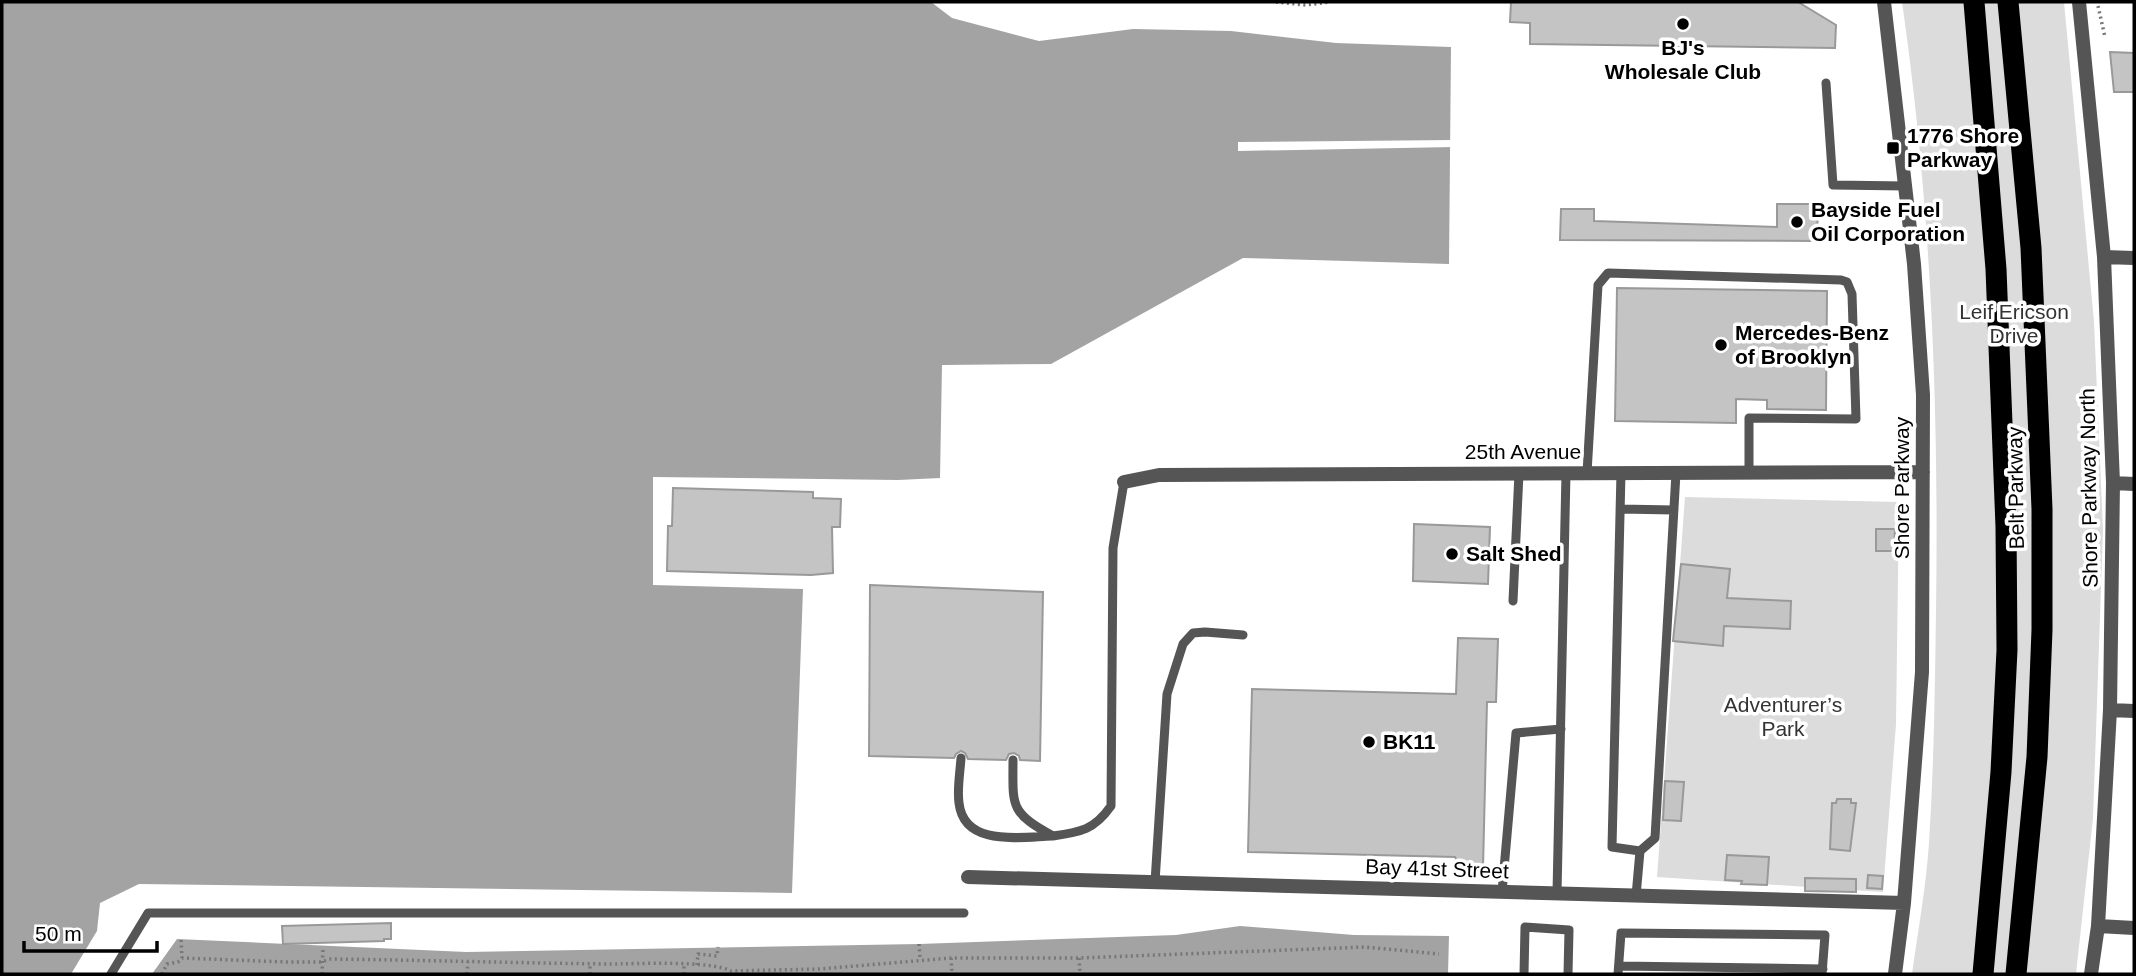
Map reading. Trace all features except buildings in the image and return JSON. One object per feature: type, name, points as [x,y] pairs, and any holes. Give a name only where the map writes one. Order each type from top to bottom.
[{"type":"highway","name":"Belt Parkway","points":[[1975,2],[1996,270],[2007,527],[2007,650],[2001,772],[1983,974]]},
{"type":"highway","name":"Belt Parkway","points":[[2008,2],[2031,248],[2042,509],[2038,757],[2016,974]]},
{"type":"street","name":"Shore Parkway","points":[[1884,2],[1906,187],[1923,395],[1922,672],[1904,903],[1895,974]]},
{"type":"street","name":"Shore Parkway North","points":[[2079,2],[2104,257],[2113,483],[2110,710],[2098,926],[2091,974]]},
{"type":"street","points":[[2104,257],[2134,258]]},
{"type":"street","name":"25th Avenue","points":[[1124,482],[1159,475],[1923,472]]},
{"type":"street","points":[[2113,483],[2134,484]]},
{"type":"street","points":[[2110,710],[2134,710]]},
{"type":"street","name":"Bay 41st Street","points":[[968,877],[1904,903]]},
{"type":"street","points":[[2098,926],[2134,928]]},
{"type":"lane","points":[[1826,83],[1833,186],[1906,187]]},
{"type":"lane","points":[[1587,473],[1598,285],[1608,273],[1847,282],[1852,294],[1856,419],[1749,418],[1749,472]]},
{"type":"lane","points":[[1513,601],[1519,473]]},
{"type":"lane","points":[[1557,893],[1566,473]]},
{"type":"lane","points":[[1621,473],[1612,847],[1640,850]]},
{"type":"lane","points":[[1636,896],[1640,850],[1654,838],[1676,473]]},
{"type":"lane","points":[[961,758],[959,803],[963,820],[970,828],[989,836],[1053,836],[1089,828],[1102,819],[1111,806],[1113,548],[1124,482]]},
{"type":"lane","points":[[1620,509],[1674,510]]},
{"type":"lane","points":[[1155,882],[1167,694],[1183,644],[1193,633],[1243,635]]},
{"type":"lane","points":[[1502,892],[1516,733],[1561,729]]},
{"type":"lane","points":[[1013,760],[1013,804],[1024,817],[1053,836]]},
{"type":"lane","points":[[111,974],[148,913],[964,913]]},
{"type":"lane","points":[[1524,974],[1525,927],[1569,930],[1568,974]]},
{"type":"lane","points":[[1621,933],[1825,935],[1823,972],[1619,970],[1621,933]]},
{"type":"path","points":[[1276,2],[1306,5],[1329,2]]},
{"type":"path","points":[[2098,6],[2105,37]]},
{"type":"path","points":[[181,940],[182,958]]},
{"type":"path","points":[[919,944],[920,960]]},
{"type":"path","points":[[322,974],[323,947]]},
{"type":"path","points":[[697,965],[698,954],[717,956],[718,947]]},
{"type":"path","points":[[162,974],[167,964],[178,962],[182,958],[322,962],[329,959],[684,964],[723,966],[731,971],[819,972],[951,958],[1079,957],[1365,947],[1438,954]]},
{"type":"path","points":[[1079,957],[1080,974]]},
{"type":"path","points":[[951,958],[952,974]]},
{"type":"path","points":[[467,974],[468,962]]},
{"type":"path","points":[[590,964],[590,974]]},
{"type":"path","points":[[684,964],[684,974]]},
{"type":"green space","name":"Leif Ericson Drive","points":[[1902,2],[2064,2],[2094,322],[2103,530],[2093,818],[2076,974],[1912,974],[1929,843],[1935,697],[1937,534],[1934,381],[1926,229]]},
{"type":"green space","name":"Adventurer’s Park","points":[[1685,497],[1899,502],[1896,724],[1883,892],[1657,877]]},
{"type":"shaded area","points":[[2,2],[931,2],[952,18],[1039,41],[1133,29],[1231,31],[1336,43],[1451,47],[1449,264],[1243,258],[1051,364],[942,365],[940,478],[898,480],[653,477],[653,585],[803,589],[792,893],[139,884],[100,903],[97,931],[71,974],[2,974]]},
{"type":"shaded area","points":[[1240,926],[1354,935],[1449,936],[1448,974],[152,974],[177,939],[466,952],[919,944],[1176,935]]},
{"type":"pier","points":[[1454,140],[1454,147],[1238,151],[1238,142]]},
{"type":"place","name":"BJ's Wholesale Club","points":[[1683,24]]},
{"type":"place","name":"1776 Shore Parkway","points":[[1893,148]]},
{"type":"place","name":"Bayside Fuel Oil Corporation","points":[[1797,222]]},
{"type":"place","name":"Mercedes-Benz of Brooklyn","points":[[1721,345]]},
{"type":"place","name":"Salt Shed","points":[[1452,554]]},
{"type":"place","name":"BK11","points":[[1369,742]]}]
